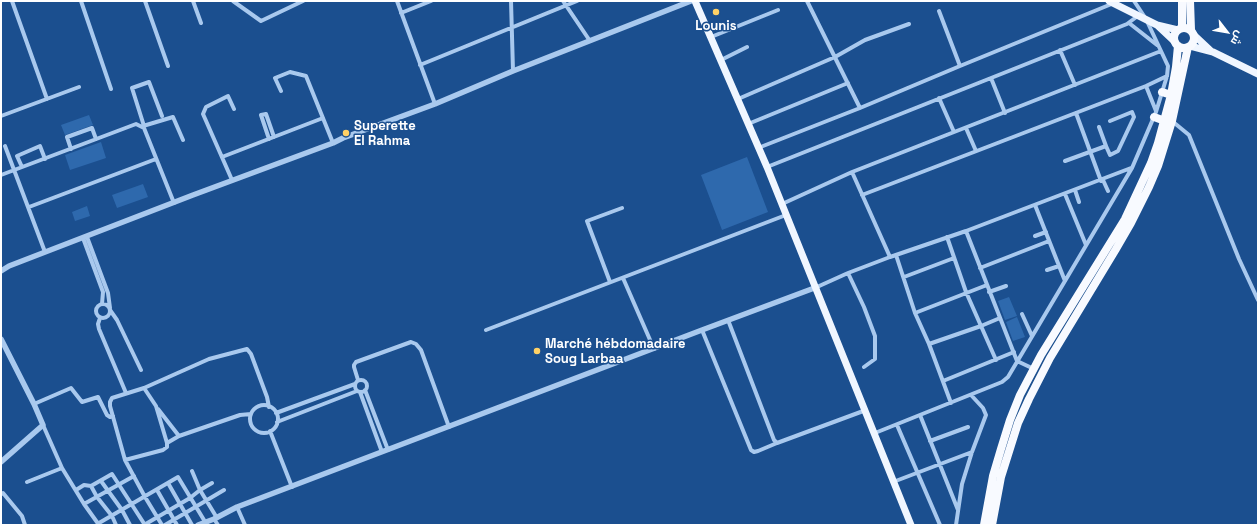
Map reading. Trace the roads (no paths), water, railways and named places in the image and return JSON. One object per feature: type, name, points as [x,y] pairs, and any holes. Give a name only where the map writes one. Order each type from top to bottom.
[{"type":"highway","points":[[992,525],[1001,477],[1018,423],[1029,399],[1050,358],[1134,217],[1158,166],[1168,121],[1189,47],[1194,41],[1186,30],[1182,1]]},
{"type":"highway","points":[[1186,30],[1190,1]]},
{"type":"highway","points":[[984,525],[1001,449],[1020,395],[1040,355],[1125,219],[1151,163],[1168,121],[1176,67],[1176,44],[1174,35],[1186,30]]},
{"type":"highway","points":[[1176,44],[1183,48],[1189,47]]},
{"type":"highway","points":[[1162,92],[1171,94]]},
{"type":"highway","points":[[1155,114],[1168,121]]},
{"type":"main road","points":[[695,1],[767,167],[911,525]]},
{"type":"main road","points":[[1112,2],[1157,24],[1186,30],[1213,52],[1258,74]]},
{"type":"main road","points":[[1157,24],[1176,44]]},
{"type":"main road","points":[[1189,47],[1213,52]]},
{"type":"street","points":[[12,1],[47,99]]},
{"type":"street","points":[[81,1],[110,89]]},
{"type":"street","points":[[145,1],[168,66]]},
{"type":"street","points":[[193,1],[201,23]]},
{"type":"street","points":[[233,1],[261,21],[304,1]]},
{"type":"street","points":[[397,1],[435,104]]},
{"type":"street","points":[[401,13],[431,1]]},
{"type":"street","points":[[512,1],[513,71]]},
{"type":"street","points":[[563,1],[590,41]]},
{"type":"street","points":[[420,65],[577,1]]},
{"type":"street","points":[[1,271],[232,180],[435,104],[513,71],[691,1]]},
{"type":"street","points":[[808,1],[860,108]]},
{"type":"street","points":[[875,433],[972,395],[1007,379],[1132,168],[1155,114],[1167,76],[1168,66],[1146,19],[1134,1]]},
{"type":"street","points":[[758,148],[860,108],[1112,2]]},
{"type":"street","points":[[710,36],[778,10]]},
{"type":"street","points":[[939,11],[960,66]]},
{"type":"street","points":[[767,167],[1129,23],[1139,16]]},
{"type":"street","points":[[1129,23],[1159,46]]},
{"type":"street","points":[[738,99],[835,57],[865,40],[909,24]]},
{"type":"street","points":[[721,60],[747,47]]},
{"type":"street","points":[[1060,50],[1075,85]]},
{"type":"street","points":[[782,204],[852,172],[1161,51]]},
{"type":"street","points":[[281,91],[275,78],[290,72],[306,76],[333,143]]},
{"type":"street","points":[[862,195],[1146,86],[1167,76]]},
{"type":"street","points":[[991,78],[1005,113]]},
{"type":"street","points":[[162,116],[149,82],[132,88],[143,126],[174,203]]},
{"type":"street","points":[[748,124],[848,83]]},
{"type":"street","points":[[1146,86],[1155,114]]},
{"type":"street","points":[[1,116],[79,87]]},
{"type":"street","points":[[232,180],[203,114],[206,108],[228,96],[234,109]]},
{"type":"street","points":[[939,98],[954,132]]},
{"type":"street","points":[[1099,127],[1110,155],[1118,151],[1134,117],[1132,112],[1110,121]]},
{"type":"street","points":[[1076,113],[1090,152],[1108,191]]},
{"type":"street","points":[[269,139],[261,115],[266,114],[274,137]]},
{"type":"street","points":[[1,175],[136,124],[143,126],[173,117],[183,140]]},
{"type":"street","points":[[222,157],[323,118]]},
{"type":"street","points":[[1168,121],[1189,135],[1239,259],[1258,300]]},
{"type":"street","points":[[71,149],[67,137],[92,128],[96,139]]},
{"type":"street","points":[[966,128],[976,151]]},
{"type":"street","points":[[5,146],[46,252]]},
{"type":"street","points":[[22,167],[17,156],[40,146],[45,158]]},
{"type":"street","points":[[1065,161],[1106,146]]},
{"type":"street","points":[[29,207],[156,159]]},
{"type":"street","points":[[198,525],[206,524],[237,507],[816,287],[848,273],[966,231],[1132,168]]},
{"type":"street","points":[[852,172],[890,257]]},
{"type":"street","points":[[1075,190],[1079,202]]},
{"type":"street","points":[[1065,194],[1086,245]]},
{"type":"street","points":[[1035,205],[1065,281]]},
{"type":"street","points":[[610,282],[587,221],[622,208]]},
{"type":"street","points":[[486,330],[786,215]]},
{"type":"street","points":[[966,231],[1017,361],[1034,369]]},
{"type":"street","points":[[1035,236],[1046,232]]},
{"type":"street","points":[[85,237],[103,292],[102,304],[98,306],[96,310],[97,315],[100,318]]},
{"type":"street","points":[[85,237],[108,293],[110,309],[108,316],[100,318]]},
{"type":"street","points":[[947,237],[966,292],[996,360]]},
{"type":"street","points":[[980,268],[1049,241]]},
{"type":"street","points":[[896,255],[915,313],[929,344],[951,403]]},
{"type":"street","points":[[904,277],[954,258]]},
{"type":"street","points":[[1047,270],[1059,266]]},
{"type":"street","points":[[848,273],[864,307],[875,336],[875,359],[864,368]]},
{"type":"street","points":[[623,278],[654,349]]},
{"type":"street","points":[[915,313],[987,285]]},
{"type":"street","points":[[989,292],[1006,286]]},
{"type":"street","points":[[102,304],[106,305],[110,309],[117,320],[141,370]]},
{"type":"street","points":[[1022,314],[1032,336]]},
{"type":"street","points":[[100,318],[98,324],[99,329],[126,393]]},
{"type":"street","points":[[929,344],[1000,318]]},
{"type":"street","points":[[728,320],[774,440],[777,443]]},
{"type":"street","points":[[702,330],[751,450],[754,452],[866,410]]},
{"type":"street","points":[[1,339],[34,404],[62,468],[84,504],[99,524],[178,477],[206,524]]},
{"type":"street","points":[[358,380],[354,367],[356,362],[411,342],[416,344],[421,350],[450,427]]},
{"type":"street","points":[[224,490],[185,514],[163,525],[156,517],[125,460],[110,406],[110,400],[126,393],[144,388],[209,359],[247,349],[251,354],[267,397],[269,407]]},
{"type":"street","points":[[943,381],[1014,352]]},
{"type":"street","points":[[276,413],[355,384],[358,380]]},
{"type":"street","points":[[358,380],[366,382],[365,390],[388,450]]},
{"type":"street","points":[[355,384],[354,387],[359,391],[382,452]]},
{"type":"street","points":[[34,404],[71,388],[82,402],[98,397],[107,415],[110,417],[113,416]]},
{"type":"street","points":[[144,388],[178,436]]},
{"type":"street","points":[[277,422],[365,390]]},
{"type":"street","points":[[956,525],[962,484],[986,415],[983,408],[972,395]]},
{"type":"street","points":[[125,460],[163,450],[167,447],[156,406]]},
{"type":"street","points":[[260,406],[269,407],[276,413],[277,422],[275,427],[270,431],[261,433],[250,423],[251,414],[254,409],[260,406]]},
{"type":"street","points":[[167,443],[178,436],[240,415],[251,414]]},
{"type":"street","points":[[920,415],[958,511]]},
{"type":"street","points":[[1,462],[43,425]]},
{"type":"street","points":[[897,425],[940,525]]},
{"type":"street","points":[[930,441],[968,427]]},
{"type":"street","points":[[270,431],[292,487]]},
{"type":"street","points":[[893,482],[972,452]]},
{"type":"street","points":[[27,482],[62,468]]},
{"type":"street","points":[[192,471],[218,525]]},
{"type":"street","points":[[76,490],[84,485],[91,486],[112,474],[118,485],[133,504],[145,525],[212,483]]},
{"type":"street","points":[[84,504],[134,476]]},
{"type":"street","points":[[101,481],[122,510],[130,525]]},
{"type":"street","points":[[168,483],[192,525]]},
{"type":"street","points":[[91,486],[97,497],[112,516],[116,525]]},
{"type":"street","points":[[157,490],[177,525]]},
{"type":"street","points":[[1,494],[3,493],[22,516],[25,525]]},
{"type":"street","points":[[237,507],[245,525]]},
{"type":"place","name":"Lounis","points":[[716,12]]},
{"type":"place","name":"Superette El Rahma","points":[[346,133]]},
{"type":"place","name":"Marché hébdomadaire Soug Larbaa","points":[[537,351]]}]
